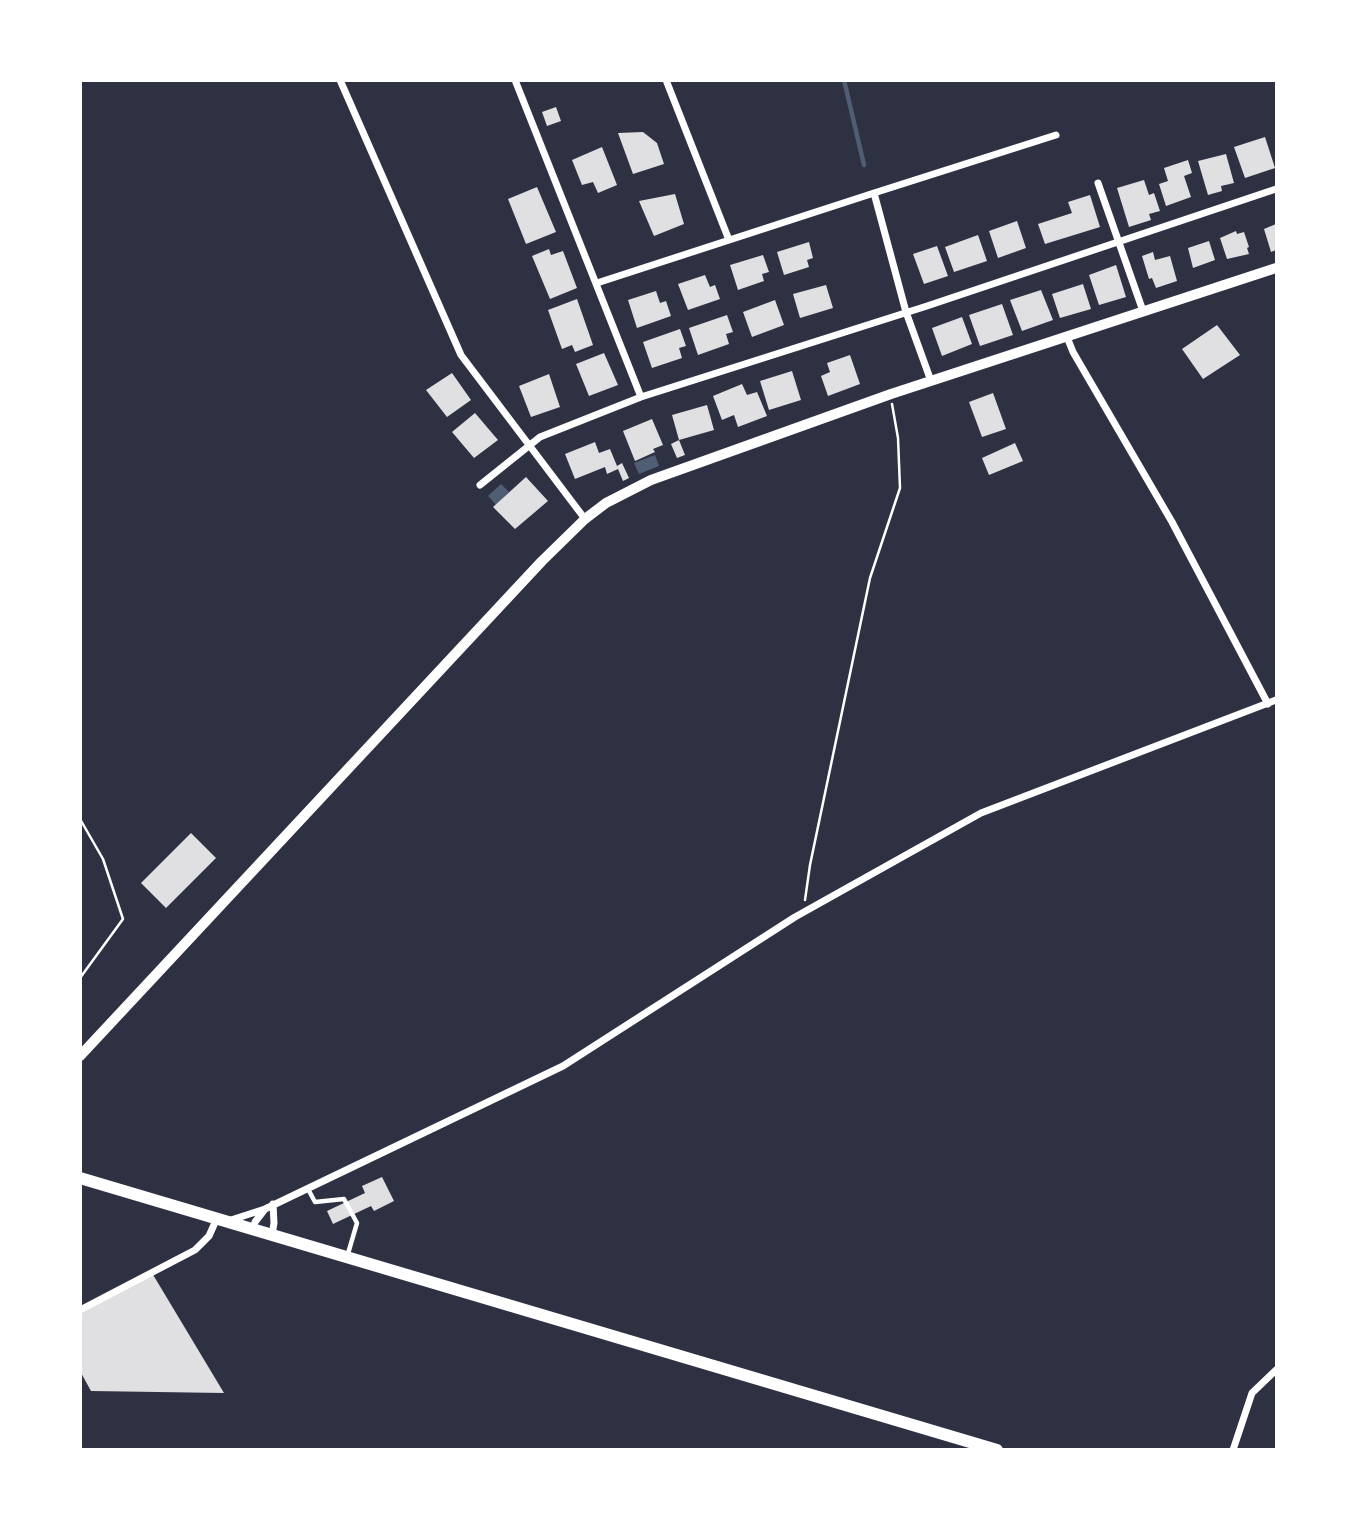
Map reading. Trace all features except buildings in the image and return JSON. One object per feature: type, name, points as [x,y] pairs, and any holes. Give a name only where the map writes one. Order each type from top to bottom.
[{"type":"main road","points":[[80,1178],[998,1450]]},
{"type":"street","points":[[340,80],[461,355],[585,519]]},
{"type":"street","points":[[515,80],[641,397]]},
{"type":"street","points":[[666,80],[729,240]]},
{"type":"street","points":[[597,283],[1056,135]]},
{"type":"street","points":[[1098,183],[1143,311]]},
{"type":"street","points":[[480,485],[540,437],[641,397],[1276,189]]},
{"type":"street","points":[[874,193],[906,312],[931,381]]},
{"type":"street","points":[[80,1056],[542,561],[585,519],[606,503],[651,480],[891,394],[1276,268]]},
{"type":"street","points":[[80,1310],[195,1250],[222,1220],[269,1206],[411,1141],[563,1066],[803,912],[981,813],[1272,702],[1066,337]]},
{"type":"street","points":[[253,1230],[255,1222],[269,1206]]},
{"type":"street","points":[[269,1206],[274,1223],[272,1235]]},
{"type":"street","points":[[1233,1450],[1252,1393],[1276,1370]]},
{"type":"lane","points":[[307,1187],[315,1202],[344,1199],[357,1223],[347,1258]]},
{"type":"path","points":[[803,912],[810,864],[870,578],[900,488],[898,438],[891,394]]},
{"type":"path","points":[[80,819],[103,859],[123,919],[80,978]]},
{"type":"water","points":[[655,455],[659,466],[639,474],[634,463]]},
{"type":"water","points":[[501,484],[509,492],[496,505],[488,496]]},
{"type":"waterway","points":[[844,80],[864,165]]}]
